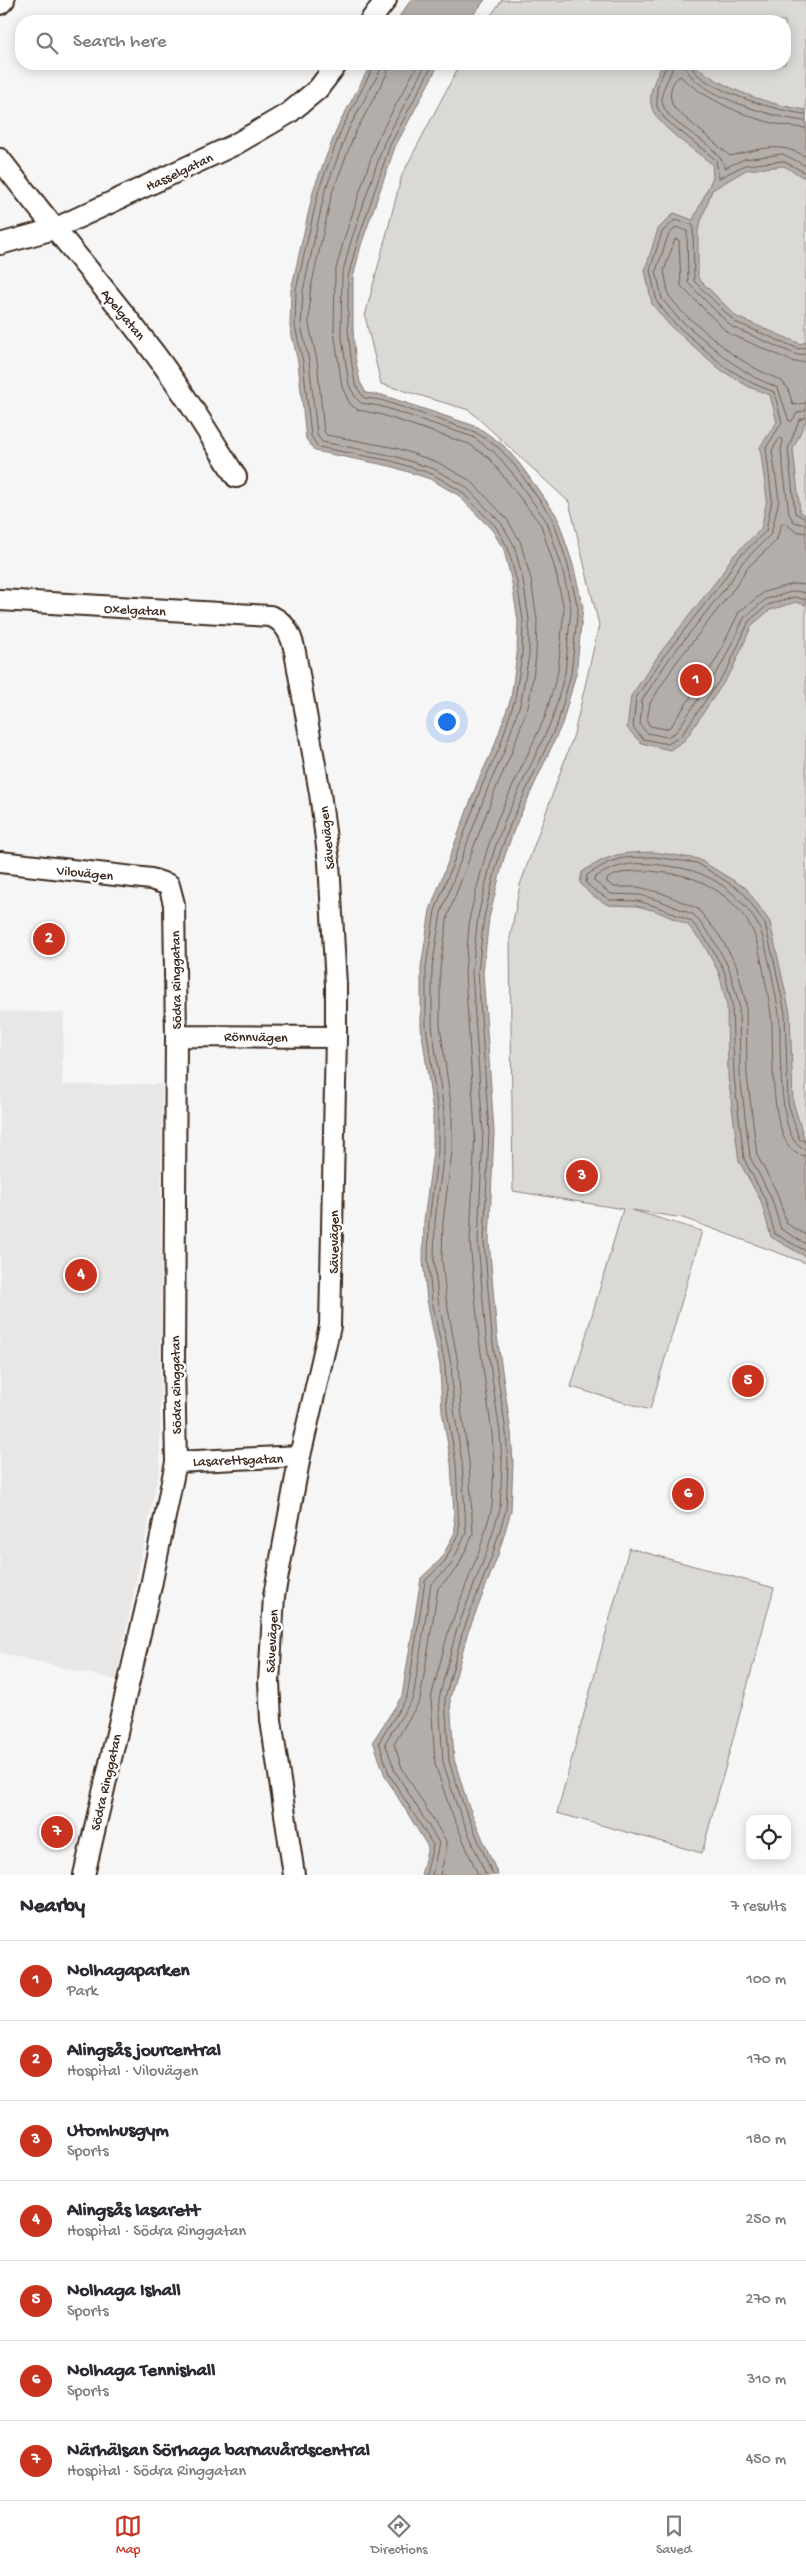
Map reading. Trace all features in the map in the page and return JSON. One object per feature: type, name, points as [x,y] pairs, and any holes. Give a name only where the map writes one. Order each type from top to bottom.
[{"type":"street","points":[[0,4],[4,0]]},
{"type":"street","points":[[375,15],[386,0]]},
{"type":"street","name":"Hasselgatan","points":[[0,244],[54,230],[234,145],[289,113],[318,89],[332,70]]},
{"type":"street","name":"Apelgatan","points":[[0,159],[54,230],[146,341],[183,393],[236,477]]},
{"type":"street","name":"Oxelgatan","points":[[0,600],[270,616]]},
{"type":"street","name":"Sävevägen","points":[[270,616],[281,622],[292,639],[320,793],[329,862],[336,1037],[330,1326],[300,1456],[274,1596],[269,1682],[271,1720],[294,1875]]},
{"type":"street","name":"Vilovägen","points":[[0,862],[151,879],[168,885]]},
{"type":"street","name":"Södra Ringgatan","points":[[84,1875],[151,1586],[176,1462],[174,1363],[176,1036],[174,904],[168,885]]},
{"type":"street","name":"Rönnvägen","points":[[176,1036],[336,1037]]},
{"type":"street","name":"Lasarettsgatan","points":[[176,1462],[300,1456]]},
{"type":"shaded area","points":[[502,0],[806,0],[806,1263],[683,1218],[632,1210],[702,1231],[650,1410],[571,1387],[623,1209],[513,1191],[510,938],[520,885],[574,734],[599,625],[569,502],[469,410],[381,384],[365,316],[402,175],[457,70],[791,70],[791,15],[491,15]]},
{"type":"shaded area","points":[[0,1011],[64,1013],[62,1085],[162,1084],[160,1466],[116,1680],[0,1653]]},
{"type":"shaded area","points":[[629,1548],[774,1588],[702,1853],[557,1813]]},
{"type":"water","points":[[411,0],[485,0],[473,15],[400,15]]},
{"type":"water","points":[[368,70],[436,70],[395,147],[361,245],[353,278],[353,330],[355,357],[360,382],[366,393],[382,395],[478,427],[503,445],[519,463],[557,516],[573,565],[583,607],[576,674],[562,724],[515,827],[504,858],[489,918],[483,973],[494,1132],[489,1241],[497,1336],[511,1432],[513,1463],[511,1511],[498,1555],[467,1635],[450,1698],[454,1759],[467,1802],[498,1875],[421,1875],[428,1847],[385,1776],[373,1741],[402,1696],[421,1578],[441,1559],[455,1532],[451,1463],[442,1411],[440,1365],[427,1300],[423,1260],[424,1221],[433,1151],[433,1112],[421,1026],[421,967],[430,910],[478,781],[494,747],[511,698],[517,654],[518,621],[504,550],[492,530],[458,495],[430,479],[390,466],[315,451],[306,439],[298,362],[290,327],[291,290],[314,188],[338,126]]},
{"type":"water","points":[[660,70],[702,70],[732,88],[761,100],[806,110],[806,179],[784,166],[746,170],[712,190],[698,230],[698,278],[737,317],[801,344],[806,341],[806,420],[793,449],[800,512],[806,515],[806,605],[796,602],[770,610],[752,625],[732,670],[685,740],[670,750],[641,743],[627,728],[631,696],[660,653],[721,575],[732,557],[761,529],[767,499],[760,447],[777,422],[770,395],[749,387],[721,370],[670,326],[652,304],[645,270],[658,229],[674,213],[693,220],[713,177],[712,164],[669,130],[655,115],[651,102],[651,91]]},
{"type":"water","points":[[654,852],[698,859],[746,888],[770,922],[790,1013],[793,1102],[806,1145],[806,1257],[771,1237],[761,1201],[739,1161],[728,1076],[727,1005],[719,973],[704,945],[688,925],[656,911],[637,906],[608,905],[590,894],[580,883],[582,872],[601,861],[616,855]]},
{"type":"place","name":"Nolhagaparken","points":[[696,680]]},
{"type":"place","name":"Alingsås jourcentral","points":[[49,939]]},
{"type":"place","name":"Utomhusgym","points":[[582,1176]]},
{"type":"place","name":"Alingsås lasarett","points":[[81,1275]]},
{"type":"place","name":"Nolhaga Ishall","points":[[748,1381]]},
{"type":"place","name":"Nolhaga Tennishall","points":[[688,1494]]},
{"type":"place","name":"Närhälsan Sörhaga barnavårdscentral","points":[[57,1832]]}]
